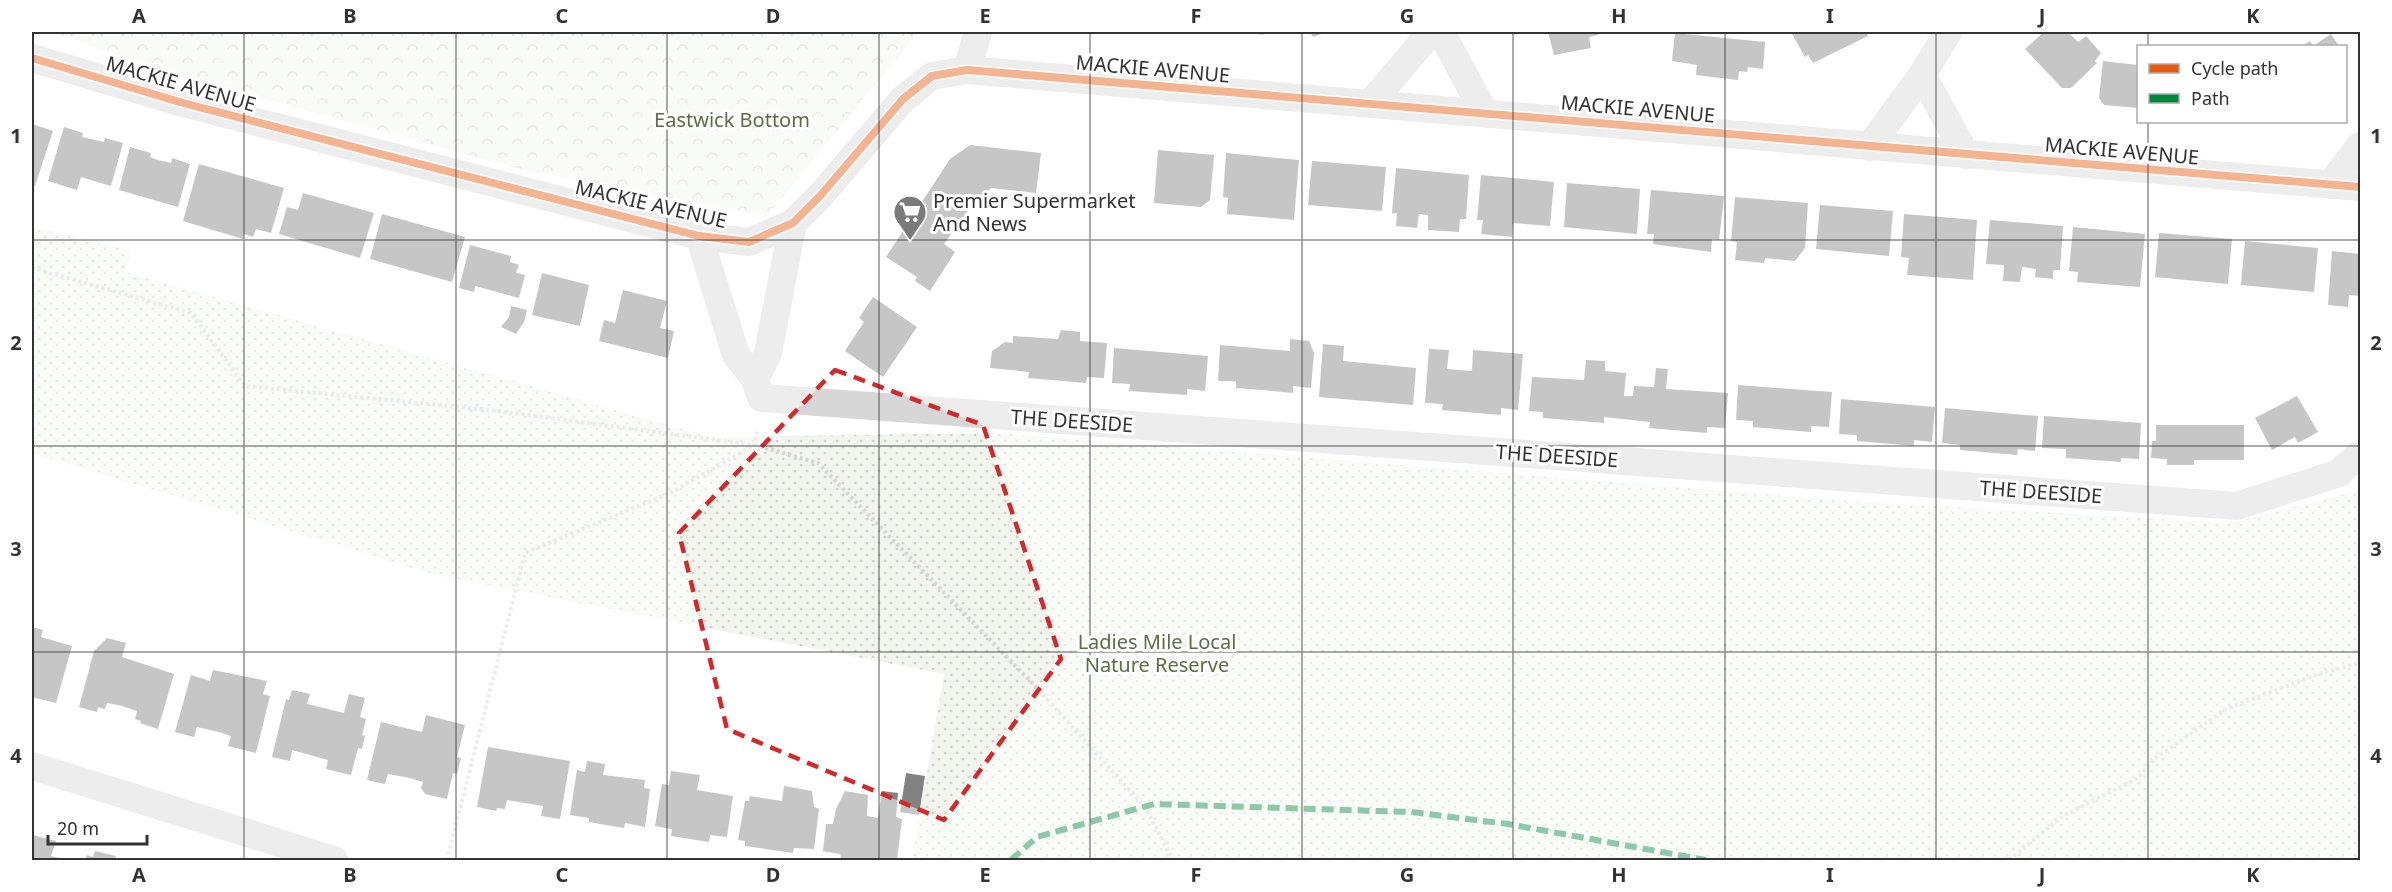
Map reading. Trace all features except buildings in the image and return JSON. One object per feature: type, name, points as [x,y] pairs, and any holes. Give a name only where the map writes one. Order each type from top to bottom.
[{"type":"street","points":[[967,70],[978,32]]},
{"type":"street","points":[[1370,104],[1431,32]]},
{"type":"street","points":[[1441,32],[1484,112]]},
{"type":"street","points":[[1869,147],[1922,75],[1948,32]]},
{"type":"street","name":"MACKIE AVENUE","points":[[32,58],[183,104],[699,236],[749,242],[793,223],[820,196],[903,99],[932,76],[967,70],[2361,187]]},
{"type":"street","points":[[1922,75],[1966,155]]},
{"type":"street","points":[[2330,184],[2361,146]]},
{"type":"street","points":[[755,379],[768,353],[793,223]]},
{"type":"street","name":"THE DEESIDE","points":[[699,236],[736,355],[755,379],[761,398],[2237,506],[2339,472],[2361,454]]},
{"type":"street","points":[[32,766],[334,861]]},
{"type":"path","points":[[32,268],[191,313],[244,386],[489,410],[755,445],[818,463],[1037,688],[1145,807],[1173,861]]},
{"type":"path","points":[[447,861],[525,553],[670,493],[755,445]]},
{"type":"path","points":[[2009,861],[2063,816],[2138,778],[2154,759],[2226,709],[2321,673],[2361,663]]},
{"type":"highlighted area","points":[[835,370],[983,425],[1061,659],[944,820],[727,729],[679,533]]},
{"type":"green space","name":"Eastwick Bottom","points":[[52,32],[919,32],[767,216],[524,170],[174,74]]},
{"type":"green space","name":"Ladies Mile Local Nature Reserve","points":[[32,227],[131,251],[125,272],[711,437],[997,433],[1851,501],[2230,523],[2360,490],[2360,860],[912,860],[944,674],[436,575],[32,453]]},
{"type":"marked path","points":[[1011,860],[1037,837],[1154,804],[1411,812],[1508,824],[1706,860]]},
{"type":"cycle path","points":[[32,58],[183,103],[699,236],[749,242],[793,223],[820,196],[903,99],[932,76],[967,70],[2360,187]]},
{"type":"place","name":"Premier Supermarket And News","points":[[910,241]]}]
